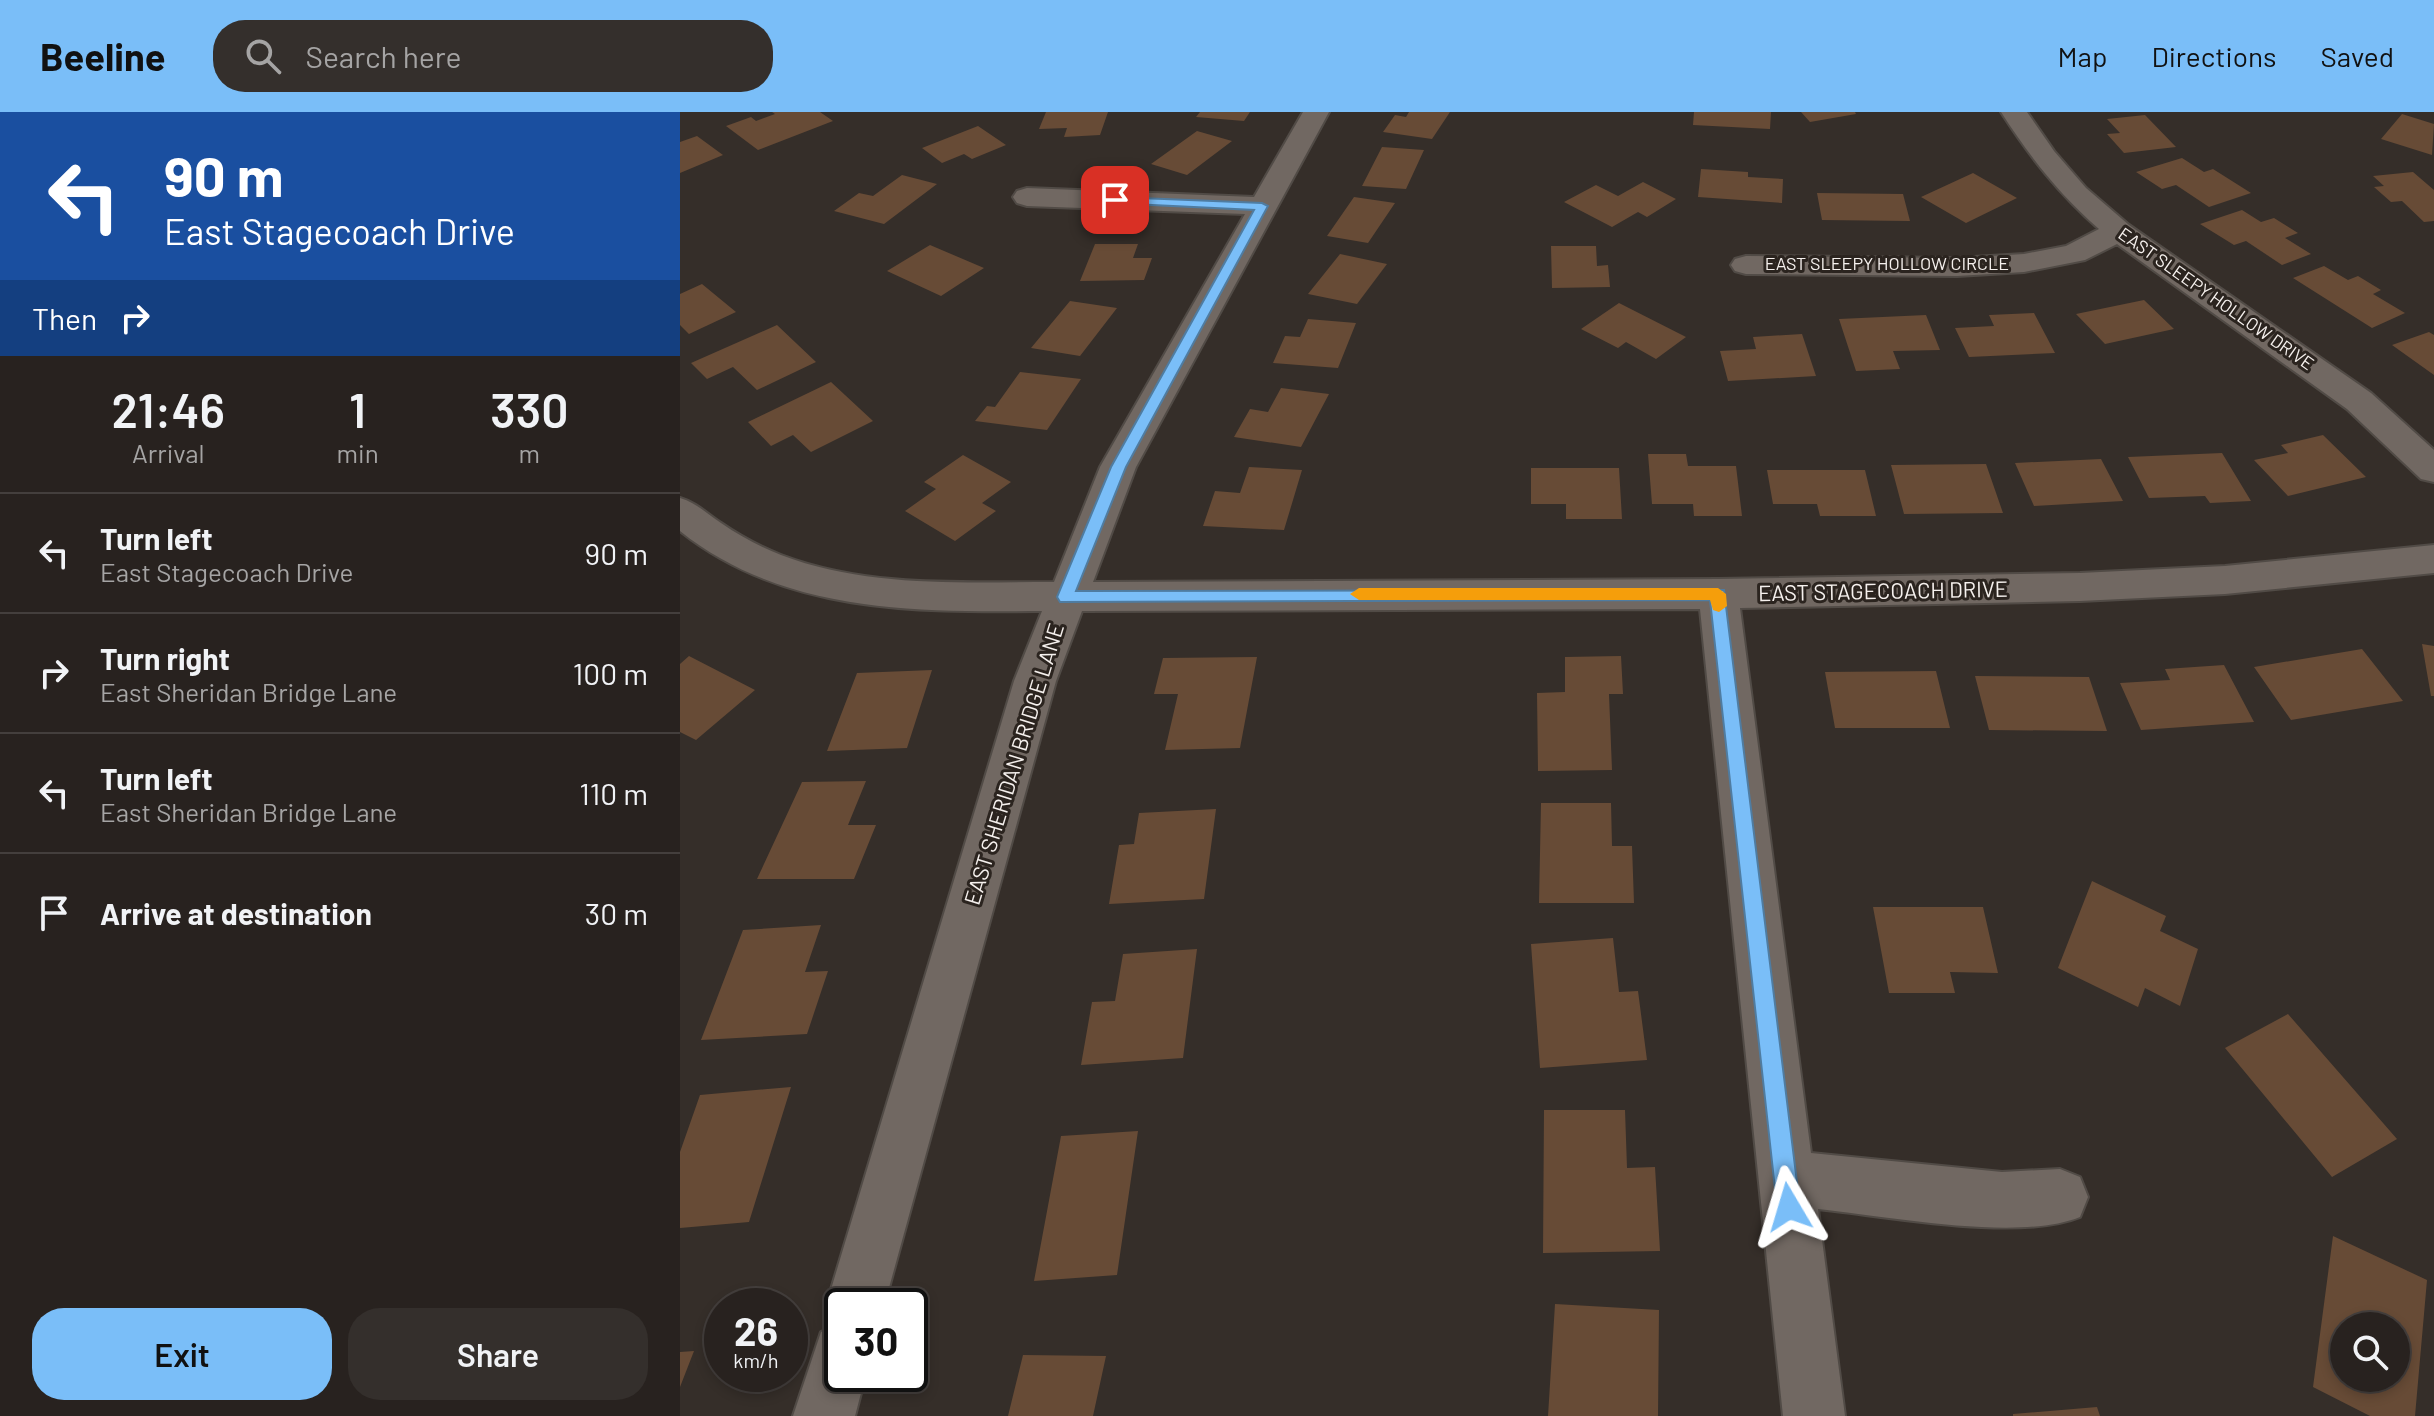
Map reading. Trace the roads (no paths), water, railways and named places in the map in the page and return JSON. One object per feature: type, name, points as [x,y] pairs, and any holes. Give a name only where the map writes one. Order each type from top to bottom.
[{"type":"street","name":"EAST SHERIDAN BRIDGE LANE","points":[[860,1288],[1035,681],[1066,597],[1118,467],[1316,112]]},
{"type":"street","name":"EAST SLEEPY HOLLOW DRIVE","points":[[2014,112],[2044,157],[2076,194],[2119,231],[2359,401],[2434,470]]},
{"type":"street","points":[[1027,197],[1262,206]]},
{"type":"street","name":"EAST SLEEPY HOLLOW CIRCLE","points":[[1746,265],[1957,267],[2024,263],[2074,254],[2119,231]]},
{"type":"street","name":"EAST STAGECOACH DRIVE","points":[[680,511],[746,558],[779,572],[845,589],[919,597],[1718,594],[2080,587],[2225,580],[2434,559]]},
{"type":"street","points":[[1718,594],[1814,1416]]},
{"type":"street","points":[[1785,1178],[2002,1200],[2060,1197]]},
{"type":"street","points":[[824,1416],[831,1392]]}]
